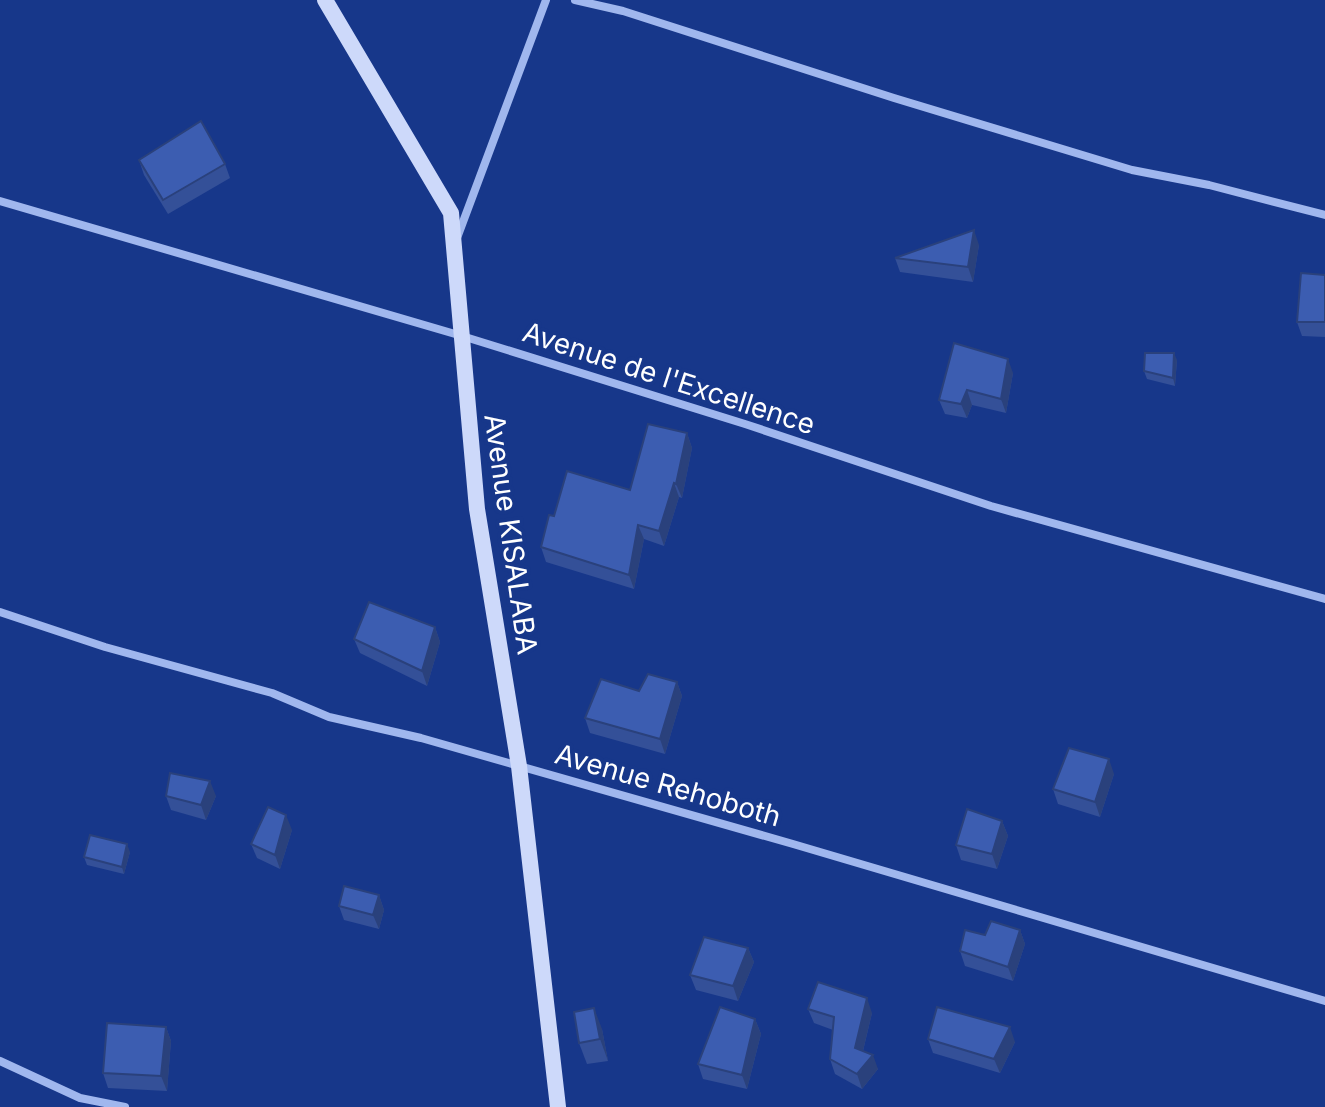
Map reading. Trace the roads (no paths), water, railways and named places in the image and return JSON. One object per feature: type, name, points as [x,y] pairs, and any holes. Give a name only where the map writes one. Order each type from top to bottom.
[{"type":"street","name":"Avenue KISALABA","points":[[325,0],[451,213],[477,509],[519,766],[558,1107]]},
{"type":"street","points":[[454,246],[546,0]]},
{"type":"street","points":[[575,0],[623,11],[1132,170],[1209,185],[1325,215]]},
{"type":"street","name":"Avenue de l'Excellence","points":[[0,201],[462,336],[745,424],[991,506],[1325,599]]},
{"type":"street","name":"Avenue Rehoboth","points":[[0,612],[105,647],[272,693],[329,717],[421,738],[793,844],[1325,1001]]},
{"type":"street","points":[[0,1061],[80,1098],[125,1107]]}]
